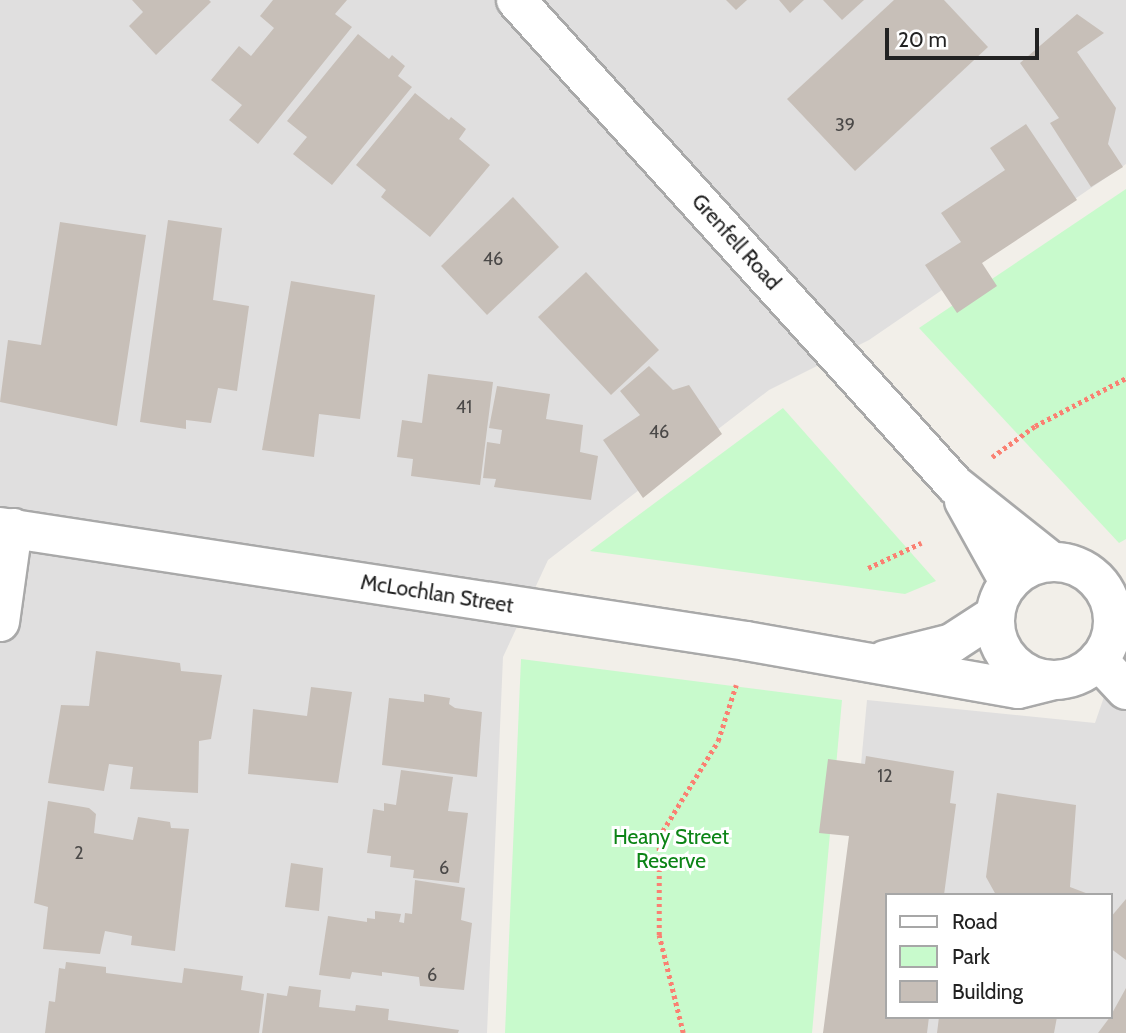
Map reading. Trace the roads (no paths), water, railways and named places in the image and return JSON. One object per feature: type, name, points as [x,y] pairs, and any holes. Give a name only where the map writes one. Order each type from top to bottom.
[{"type":"street","name":"Grenfell Road","points":[[516,0],[955,485],[1051,561]]},
{"type":"street","name":"Grenfell Road","points":[[955,485],[1002,599]]},
{"type":"street","points":[[0,622],[7,528]]},
{"type":"street","name":"McLochlan Street","points":[[7,528],[746,641],[1018,689],[1054,680]]},
{"type":"street","points":[[1051,561],[1070,564],[1089,572],[1102,587],[1111,605],[1113,624],[1109,643],[1098,660],[1070,677],[1054,680],[1035,677],[1017,667],[1004,653],[996,635],[1002,599],[1021,571],[1051,561]]},
{"type":"street","name":"McLochlan Street","points":[[873,663],[953,643],[1002,599]]},
{"type":"street","points":[[1098,660],[1126,690]]},
{"type":"park label","name":"Heany Street Reserve","points":[[671,849]]}]
